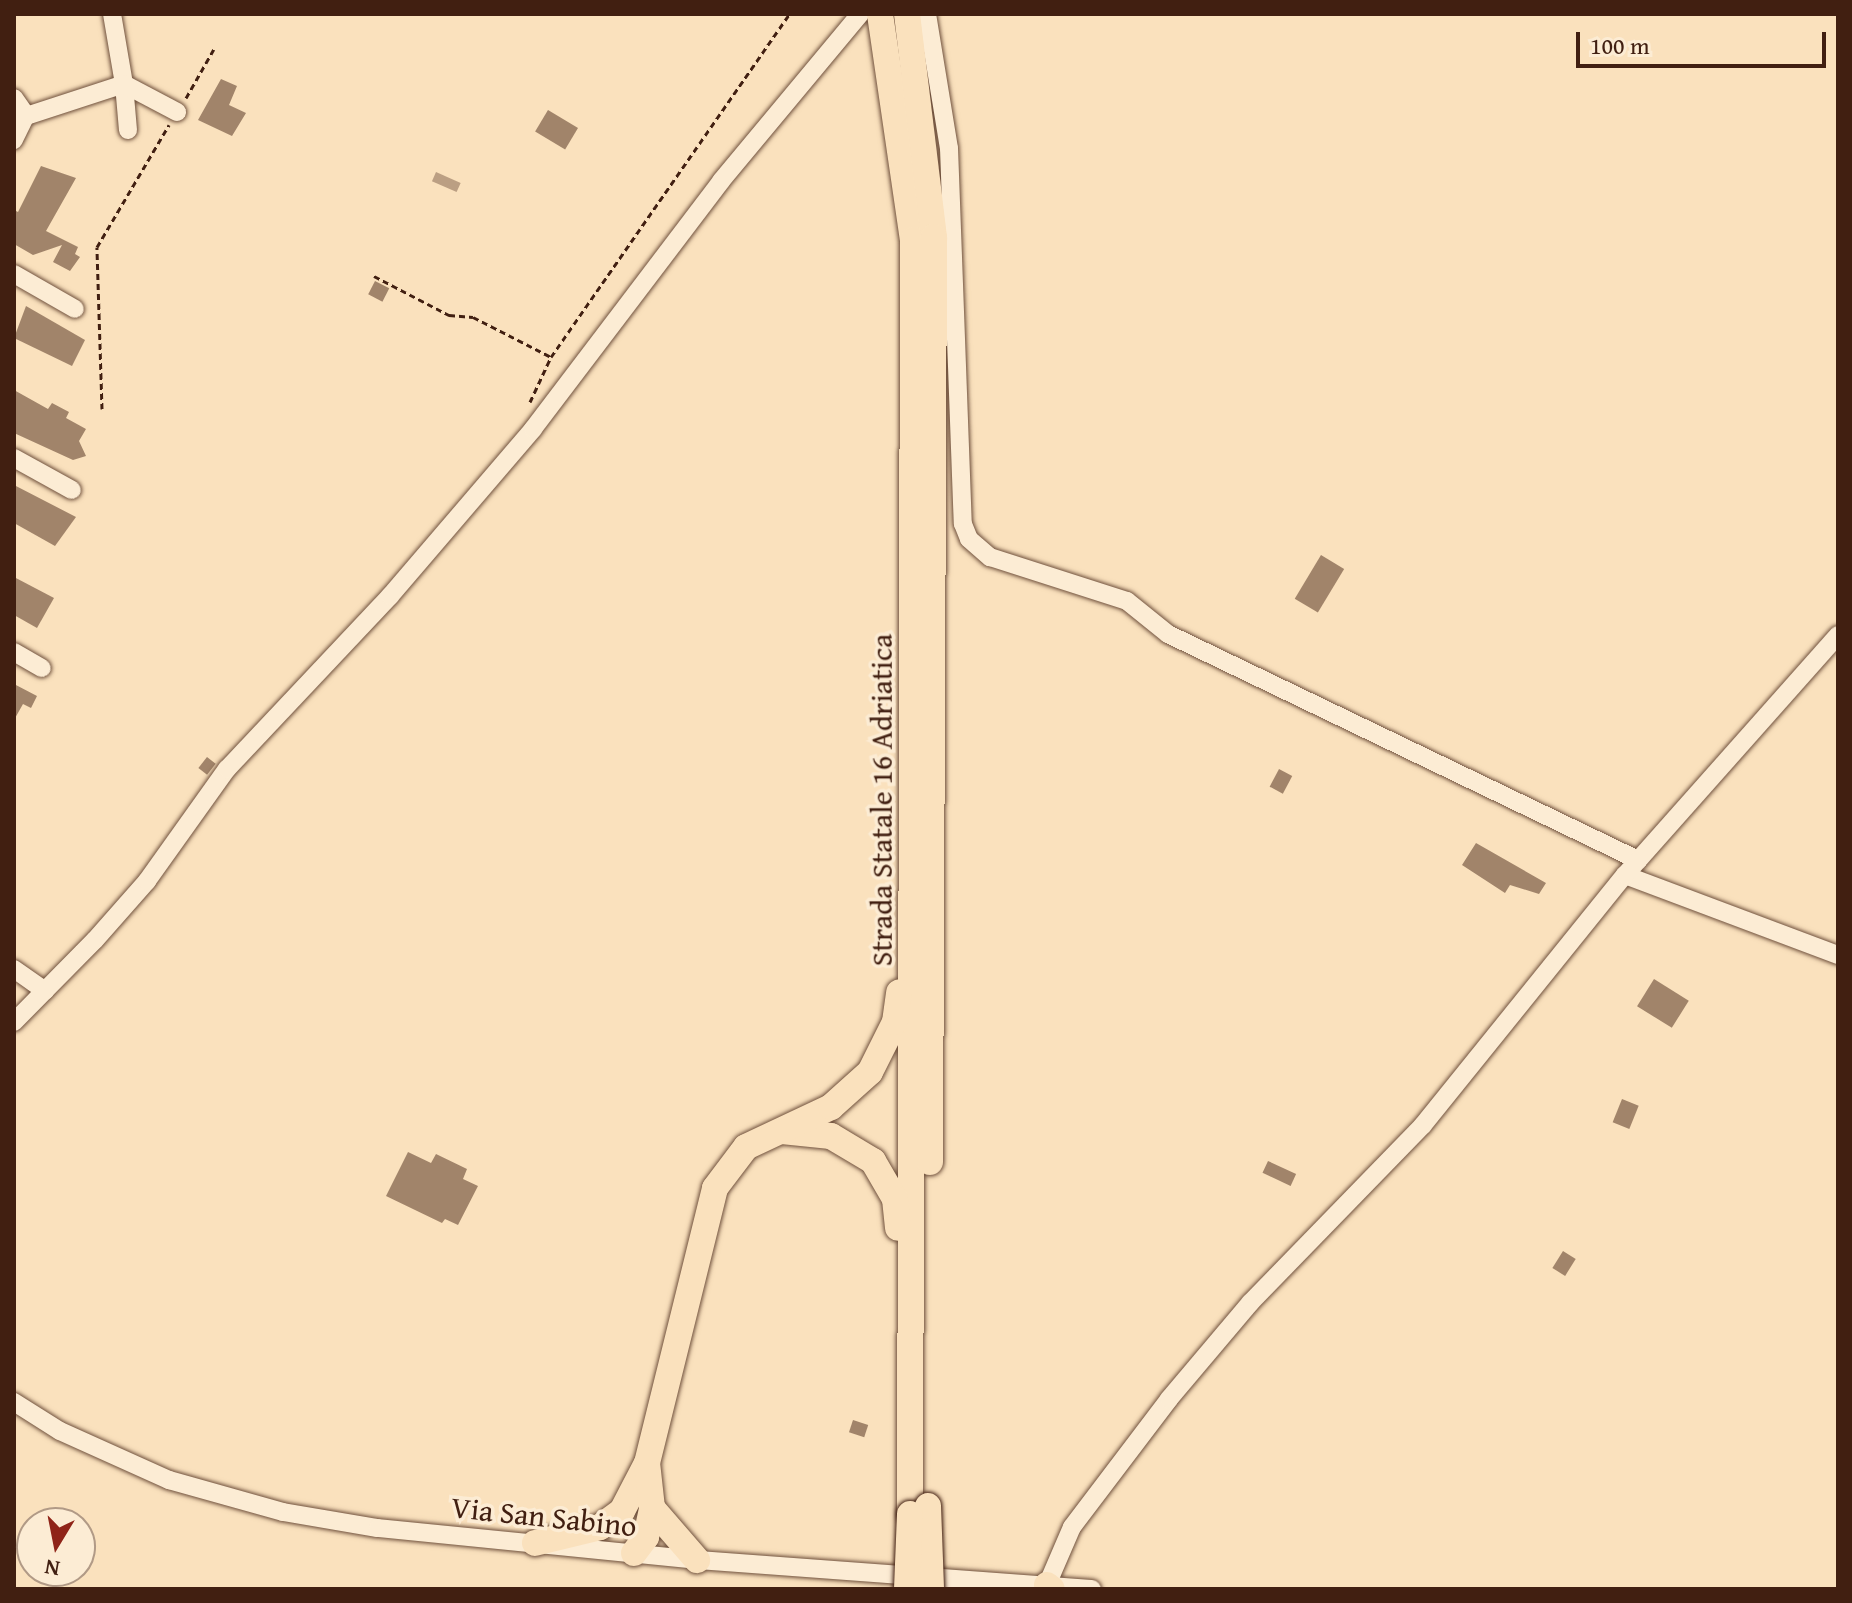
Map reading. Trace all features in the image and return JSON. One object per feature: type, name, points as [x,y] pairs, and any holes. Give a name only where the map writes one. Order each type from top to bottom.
[{"type":"highway","name":"Strada Statale 16 Adriatica","points":[[880,14],[913,240],[909,417],[914,698],[916,1505],[931,1589]]},
{"type":"highway","name":"Strada Statale 16 Adriatica","points":[[907,14],[934,237],[916,1505],[907,1589]]},
{"type":"highway","points":[[535,1543],[600,1527],[622,1511],[647,1463],[715,1188],[746,1147],[782,1131],[853,1091],[870,1072],[895,1022],[900,759],[914,698]]},
{"type":"highway","points":[[782,1131],[831,1136],[853,1146],[873,1161],[895,1199],[897,1445],[916,1505]]},
{"type":"highway","points":[[634,1553],[646,1537],[652,1508],[647,1463]]},
{"type":"highway","points":[[652,1508],[697,1560]]},
{"type":"highway","points":[[622,1511],[634,1553]]},
{"type":"street","points":[[112,14],[128,130]]},
{"type":"street","points":[[14,1022],[147,881],[227,769],[390,596],[533,429],[721,181],[860,14]]},
{"type":"street","points":[[927,14],[949,148],[963,524],[969,539],[990,557],[1127,601],[1168,634],[1638,860]]},
{"type":"street","points":[[20,118],[124,84],[177,112]]},
{"type":"street","points":[[14,98],[20,118],[14,140]]},
{"type":"street","points":[[14,274],[75,309]]},
{"type":"street","points":[[14,458],[72,490]]},
{"type":"street","points":[[1050,1587],[1072,1527],[1169,1399],[1250,1303],[1423,1125],[1625,875],[1838,635]]},
{"type":"street","points":[[14,652],[42,668]]},
{"type":"street","points":[[1625,875],[1838,955]]},
{"type":"street","points":[[14,969],[45,991]]},
{"type":"street","name":"Via San Sabino","points":[[14,1402],[109,1455],[225,1499],[378,1528],[697,1560],[1092,1589]]},
{"type":"path","points":[[533,429],[527,409],[551,357],[789,14]]},
{"type":"path","points":[[102,409],[97,247],[214,49]]},
{"type":"path","points":[[374,276],[449,315],[473,317],[551,357]]},
{"type":"shaded area","points":[[436,172],[461,183],[457,192],[432,181]]},
{"type":"building","points":[[221,79],[237,86],[229,105],[246,113],[232,136],[198,120]]},
{"type":"building","points":[[548,110],[578,128],[565,149],[535,131]]},
{"type":"building","points":[[41,166],[76,178],[46,231],[78,247],[75,254],[80,257],[70,271],[53,262],[62,245],[33,255],[14,244],[14,210],[18,212]]},
{"type":"building","points":[[375,281],[389,288],[382,302],[368,294]]},
{"type":"building","points":[[26,306],[85,340],[72,366],[14,338]]},
{"type":"building","points":[[14,390],[48,409],[52,403],[69,412],[66,418],[86,429],[79,441],[86,456],[73,460],[14,433]]},
{"type":"building","points":[[14,485],[76,517],[55,546],[14,523]]},
{"type":"building","points":[[1321,555],[1344,569],[1318,613],[1295,599]]},
{"type":"building","points":[[14,577],[54,598],[37,628],[14,615]]},
{"type":"building","points":[[14,684],[37,696],[31,708],[23,704],[14,720]]},
{"type":"building","points":[[207,757],[216,764],[207,775],[198,768]]},
{"type":"building","points":[[1279,769],[1292,776],[1283,794],[1270,787]]},
{"type":"building","points":[[1476,843],[1546,883],[1539,894],[1510,885],[1505,893],[1462,865]]},
{"type":"building","points":[[1654,979],[1689,1001],[1672,1028],[1637,1006]]},
{"type":"building","points":[[1622,1099],[1639,1106],[1629,1129],[1613,1122]]},
{"type":"building","points":[[408,1152],[431,1163],[436,1154],[467,1169],[463,1179],[478,1186],[458,1225],[445,1219],[442,1223],[386,1196]]},
{"type":"building","points":[[1268,1161],[1296,1174],[1291,1186],[1263,1173]]},
{"type":"building","points":[[1563,1251],[1576,1259],[1565,1276],[1552,1268]]},
{"type":"building","points":[[853,1420],[868,1425],[864,1437],[849,1432]]}]
